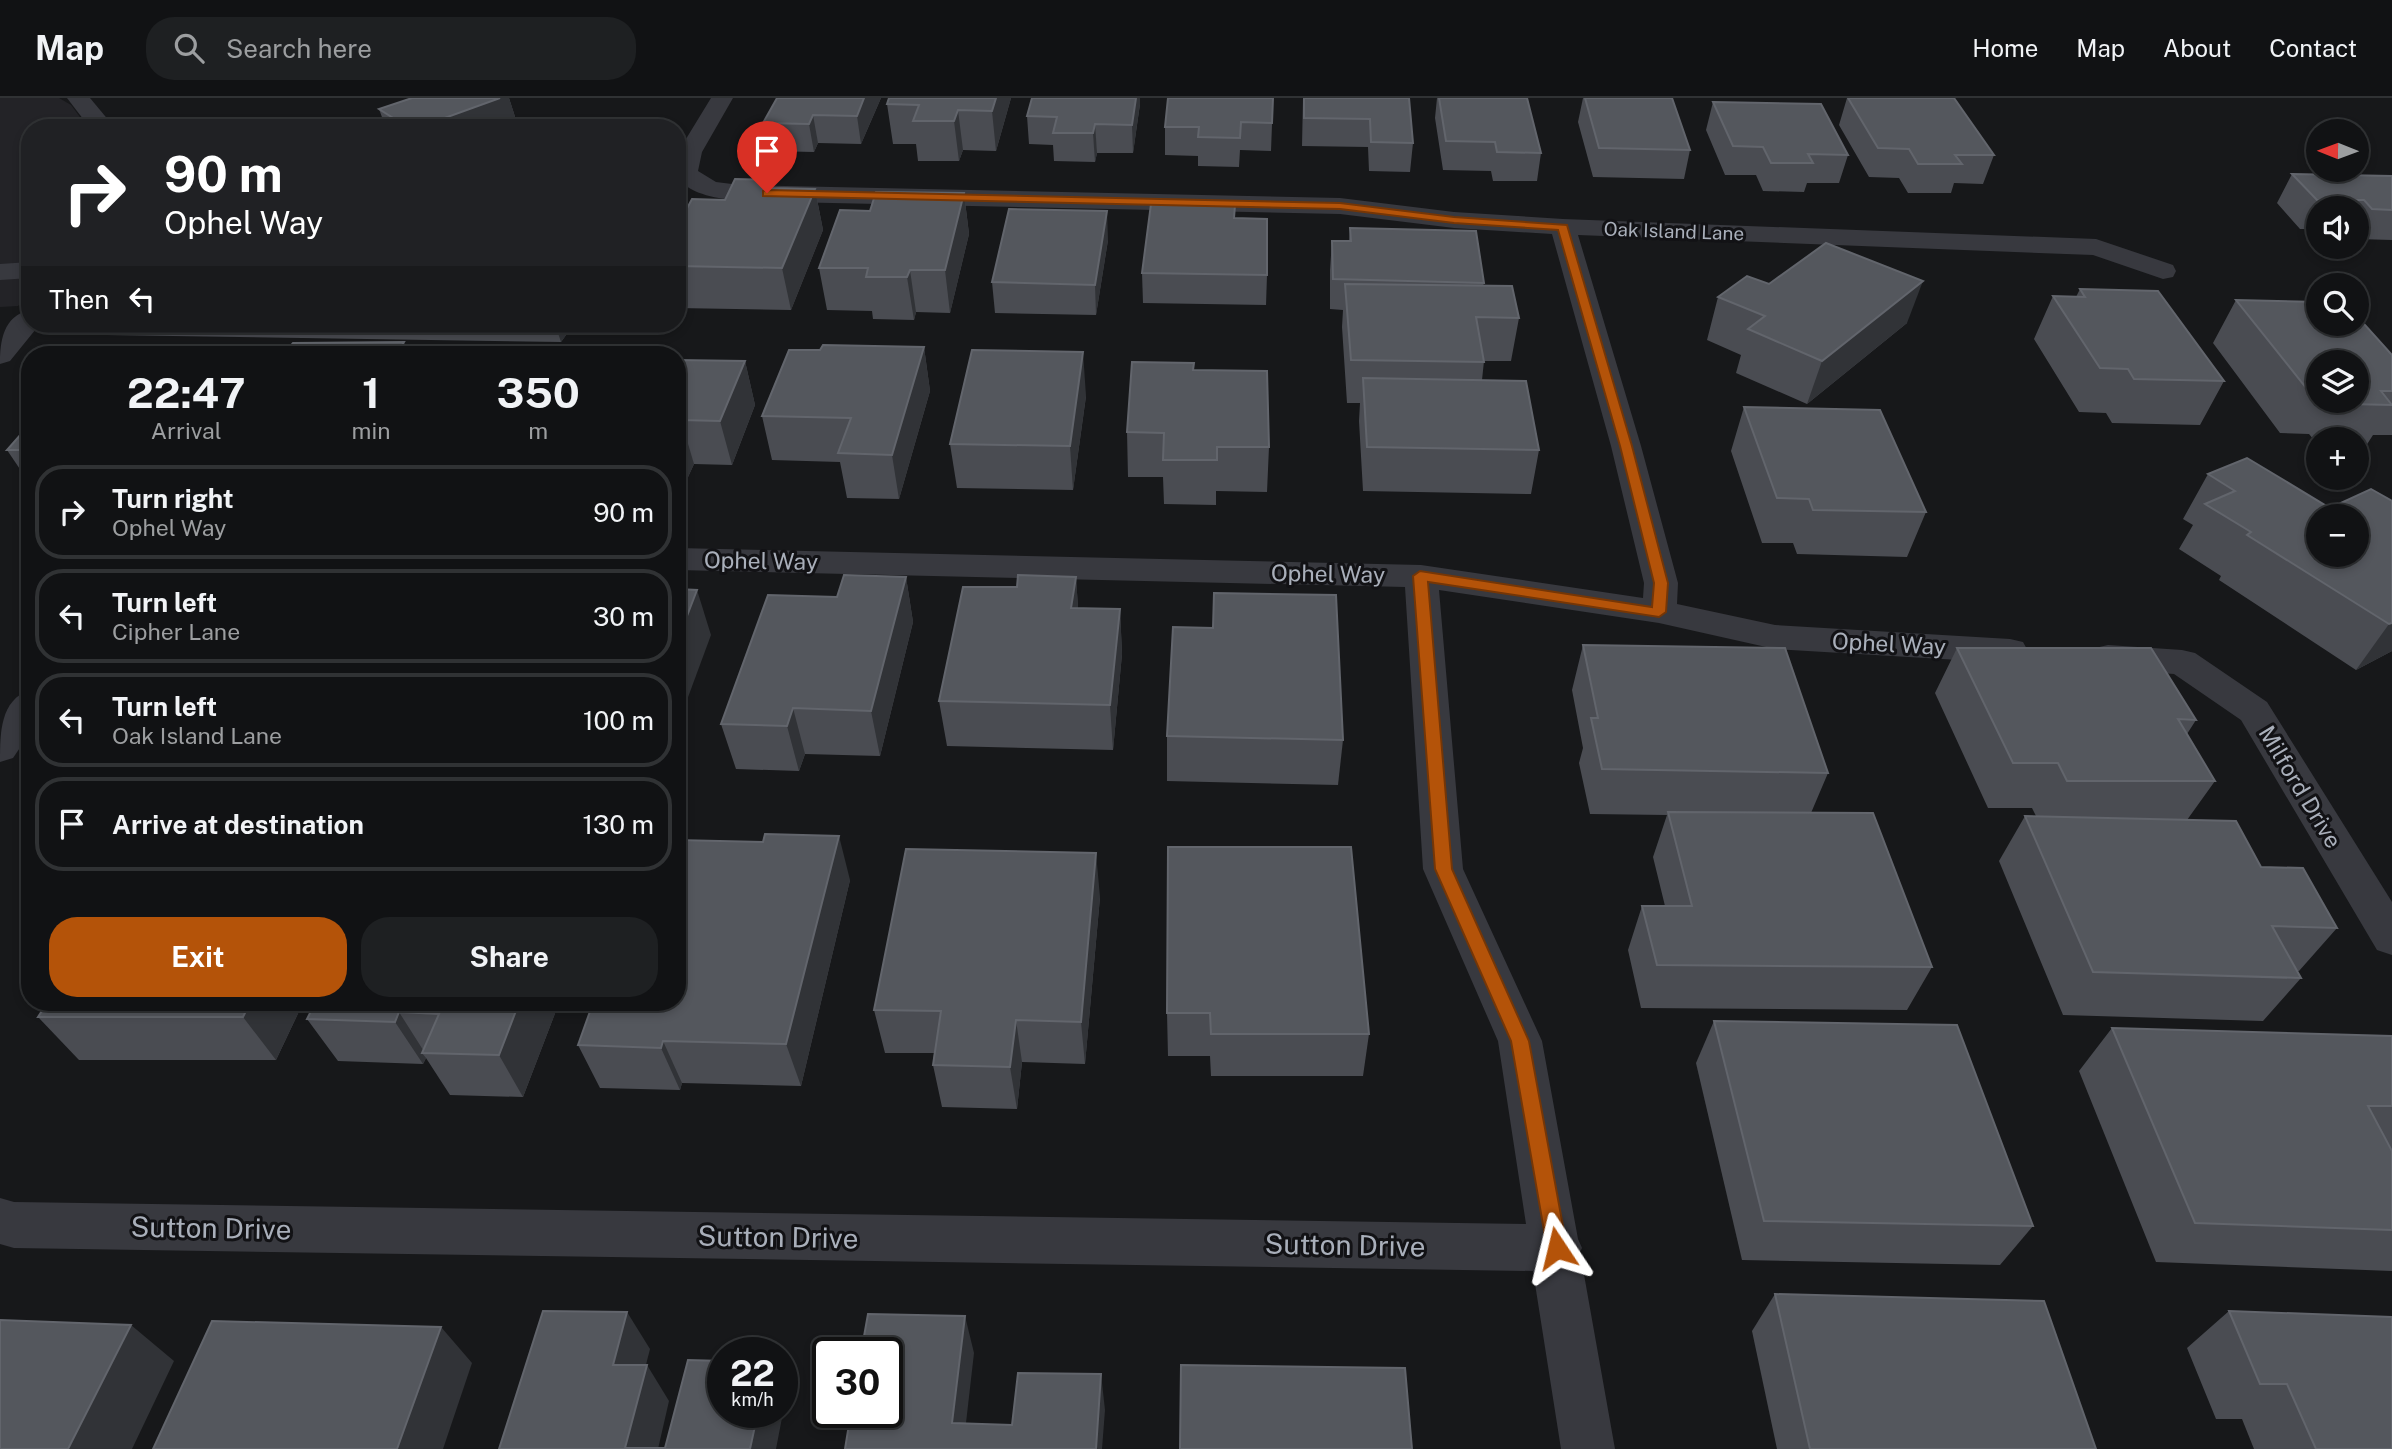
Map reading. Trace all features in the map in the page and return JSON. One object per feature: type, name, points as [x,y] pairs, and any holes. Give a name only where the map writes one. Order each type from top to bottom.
[{"type":"street","points":[[78,98],[96,119]]},
{"type":"street","name":"Oak Island Lane","points":[[686,168],[690,152],[722,98]]},
{"type":"street","name":"Oak Island Lane","points":[[686,174],[693,184],[740,193],[1340,206],[1454,220],[1563,227],[2096,247],[2164,271]]},
{"type":"street","points":[[1563,227],[1626,446],[1661,583],[1659,612]]},
{"type":"street","points":[[0,272],[21,271]]},
{"type":"street","points":[[0,355],[21,329]]},
{"type":"street","name":"Ophel Way","points":[[686,559],[1420,576],[1659,612],[1775,638],[2182,662]]},
{"type":"street","points":[[1420,576],[1443,869],[1520,1041],[1557,1248],[1588,1449]]},
{"type":"street","name":"Milford Drive","points":[[2182,662],[2254,711],[2392,938]]},
{"type":"street","points":[[0,748],[21,716]]},
{"type":"street","name":"Sutton Drive","points":[[0,1222],[42,1226],[1557,1248]]},
{"type":"shaded area","points":[[0,98],[59,98],[71,105],[81,119],[21,119],[21,302],[18,306],[0,307]]},
{"type":"building","points":[[412,98],[500,98],[442,119],[395,119],[379,109]]},
{"type":"building","points":[[777,98],[864,98],[857,116],[813,115],[809,124],[763,123]]},
{"type":"building","points":[[889,98],[996,98],[992,111],[958,110],[954,121],[913,121],[919,105],[887,104]]},
{"type":"building","points":[[1032,98],[1136,98],[1132,125],[1095,124],[1093,133],[1053,133],[1057,117],[1027,116]]},
{"type":"building","points":[[1168,98],[1273,98],[1272,123],[1241,122],[1240,138],[1198,137],[1199,127],[1165,127]]},
{"type":"building","points":[[1304,98],[1409,98],[1413,143],[1371,142],[1370,119],[1304,118]]},
{"type":"building","points":[[1439,98],[1527,98],[1541,153],[1497,152],[1495,142],[1446,141]]},
{"type":"building","points":[[1585,98],[1672,98],[1690,150],[1599,148]]},
{"type":"building","points":[[1848,98],[1954,98],[1994,155],[1955,155],[1962,164],[1918,164],[1909,149],[1878,148]]},
{"type":"building","points":[[1713,102],[1821,104],[1848,155],[1808,154],[1813,163],[1771,163],[1763,147],[1733,146]]},
{"type":"building","points":[[2292,174],[2306,174],[2306,182],[2370,182],[2370,176],[2392,176],[2392,210],[2372,209],[2369,206],[2369,196],[2313,196]]},
{"type":"building","points":[[735,179],[771,180],[768,188],[815,189],[782,268],[686,266],[686,210],[692,199],[725,200]]},
{"type":"building","points":[[876,192],[964,193],[945,270],[910,270],[907,277],[866,277],[868,268],[819,268],[840,210],[870,211]]},
{"type":"building","points":[[1151,204],[1235,205],[1234,218],[1267,219],[1267,275],[1142,273]]},
{"type":"building","points":[[1009,209],[1107,211],[1095,285],[992,282]]},
{"type":"building","points":[[1350,228],[1476,231],[1484,283],[1333,279],[1332,241],[1351,241]]},
{"type":"building","points":[[1826,243],[1923,281],[1822,361],[1748,329],[1765,316],[1718,297],[1747,276],[1769,284]]},
{"type":"building","points":[[1345,284],[1512,286],[1519,318],[1476,317],[1484,362],[1351,360]]},
{"type":"building","points":[[2080,289],[2158,291],[2224,381],[2134,379],[2128,369],[2100,368],[2053,296],[2085,297]]},
{"type":"building","points":[[2236,300],[2306,302],[2306,336],[2369,336],[2369,329],[2392,355],[2392,391],[2381,391],[2392,405],[2369,404],[2369,350],[2306,350],[2306,388]]},
{"type":"building","points":[[404,342],[402,346],[290,346],[293,343]]},
{"type":"building","points":[[823,345],[924,347],[892,455],[838,453],[851,418],[762,416],[789,350],[820,350]]},
{"type":"building","points":[[972,350],[1083,352],[1070,446],[950,444]]},
{"type":"building","points":[[686,360],[745,361],[720,421],[686,420]]},
{"type":"building","points":[[1132,362],[1194,363],[1193,370],[1267,371],[1269,447],[1217,447],[1217,460],[1163,460],[1164,433],[1127,432]]},
{"type":"building","points":[[1363,378],[1526,381],[1539,450],[1367,447]]},
{"type":"building","points":[[1744,407],[1880,410],[1926,512],[1813,510],[1809,499],[1777,498]]},
{"type":"building","points":[[21,434],[21,450],[7,450]]},
{"type":"building","points":[[2247,458],[2323,504],[2306,504],[2306,567],[2369,567],[2369,504],[2339,504],[2371,489],[2392,501],[2392,623],[2389,624],[2247,535],[2251,532],[2205,504],[2235,491],[2208,474]]},
{"type":"building","points":[[844,575],[906,577],[871,711],[793,708],[787,726],[721,724],[768,595],[837,597]]},
{"type":"building","points":[[1018,575],[1076,577],[1071,608],[1120,609],[1110,705],[939,701],[963,587],[1017,587]]},
{"type":"building","points":[[686,589],[697,590],[686,619]]},
{"type":"building","points":[[1214,593],[1336,595],[1343,740],[1167,736],[1173,627],[1213,628]]},
{"type":"building","points":[[1583,645],[1785,648],[1828,773],[1602,769],[1591,718],[1598,718]]},
{"type":"building","points":[[1957,648],[2151,648],[2196,720],[2178,719],[2215,781],[2067,781],[2058,763],[2013,763]]},
{"type":"building","points":[[1668,812],[1873,813],[1932,967],[1657,965],[1642,906],[1692,906]]},
{"type":"building","points":[[2025,816],[2236,821],[2261,867],[2303,868],[2337,928],[2272,926],[2301,978],[2093,972]]},
{"type":"building","points":[[765,834],[839,836],[786,1044],[663,1041],[661,1048],[578,1045],[590,1011],[686,1011],[686,840],[763,842]]},
{"type":"building","points":[[1168,847],[1351,847],[1369,1034],[1211,1034],[1210,1013],[1167,1013]]},
{"type":"building","points":[[906,849],[1096,853],[1081,1022],[1016,1020],[1010,1067],[933,1065],[941,1011],[874,1010]]},
{"type":"building","points":[[42,1011],[246,1011],[243,1017],[38,1017]]},
{"type":"building","points":[[311,1011],[516,1011],[499,1055],[422,1053],[439,1014],[399,1012],[395,1022],[307,1019]]},
{"type":"building","points":[[1714,1021],[1957,1025],[2033,1226],[1764,1221]]},
{"type":"building","points":[[2112,1028],[2392,1036],[2392,1106],[2368,1106],[2392,1151],[2392,1230],[2195,1223]]},
{"type":"building","points":[[1775,1294],[2044,1301],[2096,1449],[1810,1449]]},
{"type":"building","points":[[543,1311],[627,1312],[613,1365],[647,1365],[625,1448],[665,1448],[688,1360],[707,1361],[707,1428],[755,1428],[750,1449],[499,1449]]},
{"type":"building","points":[[2229,1311],[2392,1317],[2392,1449],[2316,1449],[2287,1384],[2260,1384]]},
{"type":"building","points":[[868,1314],[965,1316],[952,1423],[1012,1425],[1018,1373],[1101,1374],[1096,1449],[845,1449],[848,1428],[903,1428],[903,1337],[864,1337]]},
{"type":"building","points":[[0,1320],[131,1325],[68,1449],[0,1449]]},
{"type":"building","points":[[212,1321],[441,1327],[397,1449],[153,1449]]},
{"type":"building","points":[[1181,1365],[1405,1368],[1412,1449],[1180,1449]]},
{"type":"route","points":[[767,193],[1340,206],[1454,220],[1563,227],[1626,446],[1661,583],[1659,612],[1420,576],[1443,869],[1520,1041],[1557,1248]]}]
